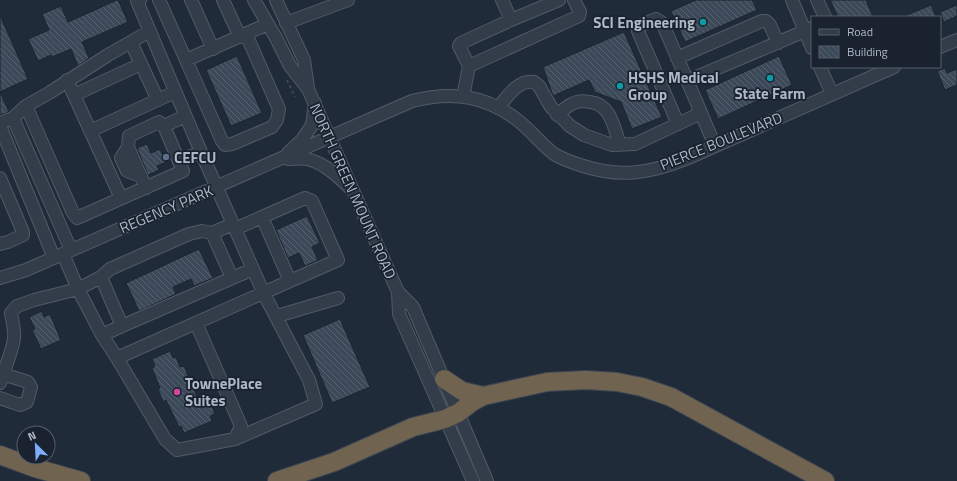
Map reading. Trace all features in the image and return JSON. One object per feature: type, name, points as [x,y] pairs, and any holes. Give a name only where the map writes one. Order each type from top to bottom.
[{"type":"highway","points":[[444,380],[462,391],[483,396]]},
{"type":"highway","points":[[277,481],[334,462],[413,427],[452,416],[483,396],[547,382],[586,380],[617,382],[642,387],[671,397],[825,481]]},
{"type":"highway","points":[[0,455],[35,468],[81,481]]},
{"type":"highway","points":[[0,466],[43,481]]},
{"type":"street","points":[[0,126],[63,254],[78,289],[102,335],[165,439],[177,450],[235,439],[316,404],[309,380],[277,316],[264,294],[185,116],[137,1],[140,0]]},
{"type":"street","points":[[159,0],[222,141],[226,145],[232,144],[272,127],[279,109],[243,36],[223,0]]},
{"type":"street","points":[[191,0],[213,49]]},
{"type":"street","name":"NORTH GREEN MOUNT ROAD","points":[[254,0],[290,66],[308,89],[315,103],[398,292],[399,314],[429,379],[452,416],[487,481]]},
{"type":"street","name":"NORTH GREEN MOUNT ROAD","points":[[276,0],[304,60],[308,89]]},
{"type":"street","points":[[286,23],[348,0]]},
{"type":"street","points":[[502,0],[511,20]]},
{"type":"street","points":[[463,97],[469,66],[459,46],[461,43],[559,0]]},
{"type":"street","points":[[469,66],[579,16],[580,12],[574,0]]},
{"type":"street","points":[[792,0],[808,29],[811,43]]},
{"type":"street","points":[[817,0],[825,16]]},
{"type":"street","points":[[678,124],[640,39],[638,31],[639,26],[656,19],[661,22],[664,27],[715,146]]},
{"type":"street","points":[[677,58],[762,21],[766,21],[770,25],[778,43]]},
{"type":"street","points":[[186,60],[268,24]]},
{"type":"street","points":[[687,81],[808,29]]},
{"type":"street","points":[[0,123],[13,118],[26,106],[150,31]]},
{"type":"street","points":[[941,47],[957,40]]},
{"type":"street","points":[[131,42],[158,100]]},
{"type":"street","points":[[74,95],[141,64]]},
{"type":"street","points":[[824,68],[832,94]]},
{"type":"street","name":"PIERCE BOULEVARD","points":[[330,138],[412,101],[431,96],[463,97],[491,104],[507,113],[521,123],[555,154],[571,162],[596,170],[622,174],[637,173],[670,165],[892,68]]},
{"type":"street","points":[[67,80],[120,198]]},
{"type":"street","points":[[498,108],[514,89],[530,81],[534,82],[539,86],[551,107],[570,126],[584,135],[612,145],[620,145],[635,144],[678,124],[696,115],[699,108]]},
{"type":"street","points":[[90,131],[176,92]]},
{"type":"street","points":[[557,114],[581,100],[598,102],[606,108],[620,145]]},
{"type":"street","points":[[283,158],[302,140],[312,125],[315,103]]},
{"type":"street","points":[[26,106],[73,213],[77,218],[120,198],[146,188],[183,171],[164,126],[160,122],[129,136],[128,147],[122,158],[127,171],[141,176],[146,188]]},
{"type":"street","points":[[164,126],[185,116]]},
{"type":"street","points":[[13,118],[63,254]]},
{"type":"street","name":"REGENCY PARK","points":[[0,278],[26,270],[330,138]]},
{"type":"street","points":[[179,161],[201,152]]},
{"type":"street","points":[[283,158],[307,159],[320,164],[354,191]]},
{"type":"street","points":[[0,178],[24,232],[23,235],[1,242]]},
{"type":"street","points":[[0,398],[20,405],[27,402],[31,387],[28,382],[2,378],[14,340],[11,313],[17,306],[34,300],[78,289],[101,277],[110,269],[189,234],[202,231],[212,233],[262,217],[305,198],[312,201],[338,260],[117,358]]},
{"type":"street","points":[[262,217],[290,282]]},
{"type":"street","points":[[212,233],[232,278]]},
{"type":"street","points":[[102,335],[253,269]]},
{"type":"street","points":[[101,277],[122,326]]},
{"type":"street","name":"NORTH GREEN MOUNT ROAD","points":[[398,292],[413,307],[444,380],[452,416],[473,481]]},
{"type":"street","points":[[277,316],[338,298]]},
{"type":"street","points":[[196,323],[241,426],[235,439]]},
{"type":"building","points":[[117,0],[128,22],[82,42],[89,58],[78,66],[71,49],[38,61],[28,39],[49,30],[42,14],[61,6],[68,22]]},
{"type":"building","name":"SCI Engineering","points":[[696,0],[752,0],[757,10],[685,42],[671,11]]},
{"type":"building","points":[[830,0],[866,0],[873,16],[838,16]]},
{"type":"building","points":[[931,5],[936,16],[904,16]]},
{"type":"building","points":[[957,5],[957,16],[944,22],[940,12]]},
{"type":"building","points":[[0,15],[28,79],[0,92]]},
{"type":"building","name":"HSHS Medical Group","points":[[624,32],[662,117],[632,129],[621,102],[595,92],[589,80],[553,96],[543,67]]},
{"type":"building","points":[[237,56],[262,113],[231,126],[206,70]]},
{"type":"building","points":[[779,56],[792,85],[718,119],[705,90]]},
{"type":"building","points":[[945,68],[947,73],[957,69],[957,85],[945,90],[937,71]]},
{"type":"building","points":[[0,92],[9,112],[0,115]]},
{"type":"building","points":[[147,144],[151,153],[160,149],[166,162],[157,166],[159,170],[148,175],[137,148]]},
{"type":"building","points":[[307,216],[320,243],[312,247],[318,260],[305,266],[299,253],[288,258],[276,230]]},
{"type":"building","points":[[199,249],[213,278],[194,286],[191,279],[173,287],[176,294],[139,311],[126,283]]},
{"type":"building","points":[[42,311],[44,317],[50,314],[61,340],[41,349],[32,330],[35,329],[29,317]]},
{"type":"building","points":[[340,319],[370,387],[332,403],[303,335]]},
{"type":"building","name":"TownePlace Suites","points":[[170,351],[173,358],[176,357],[180,367],[184,366],[198,399],[207,395],[215,414],[210,416],[212,421],[184,433],[181,426],[179,427],[166,400],[163,402],[158,389],[160,388],[152,368],[155,366],[152,359]]},
{"type":"place","name":"SCI Engineering","points":[[703,22]]},
{"type":"place","name":"State Farm","points":[[770,78]]},
{"type":"place","name":"HSHS Medical Group","points":[[620,86]]},
{"type":"place","name":"CEFCU","points":[[166,157]]},
{"type":"place","name":"TownePlace Suites","points":[[177,392]]}]
